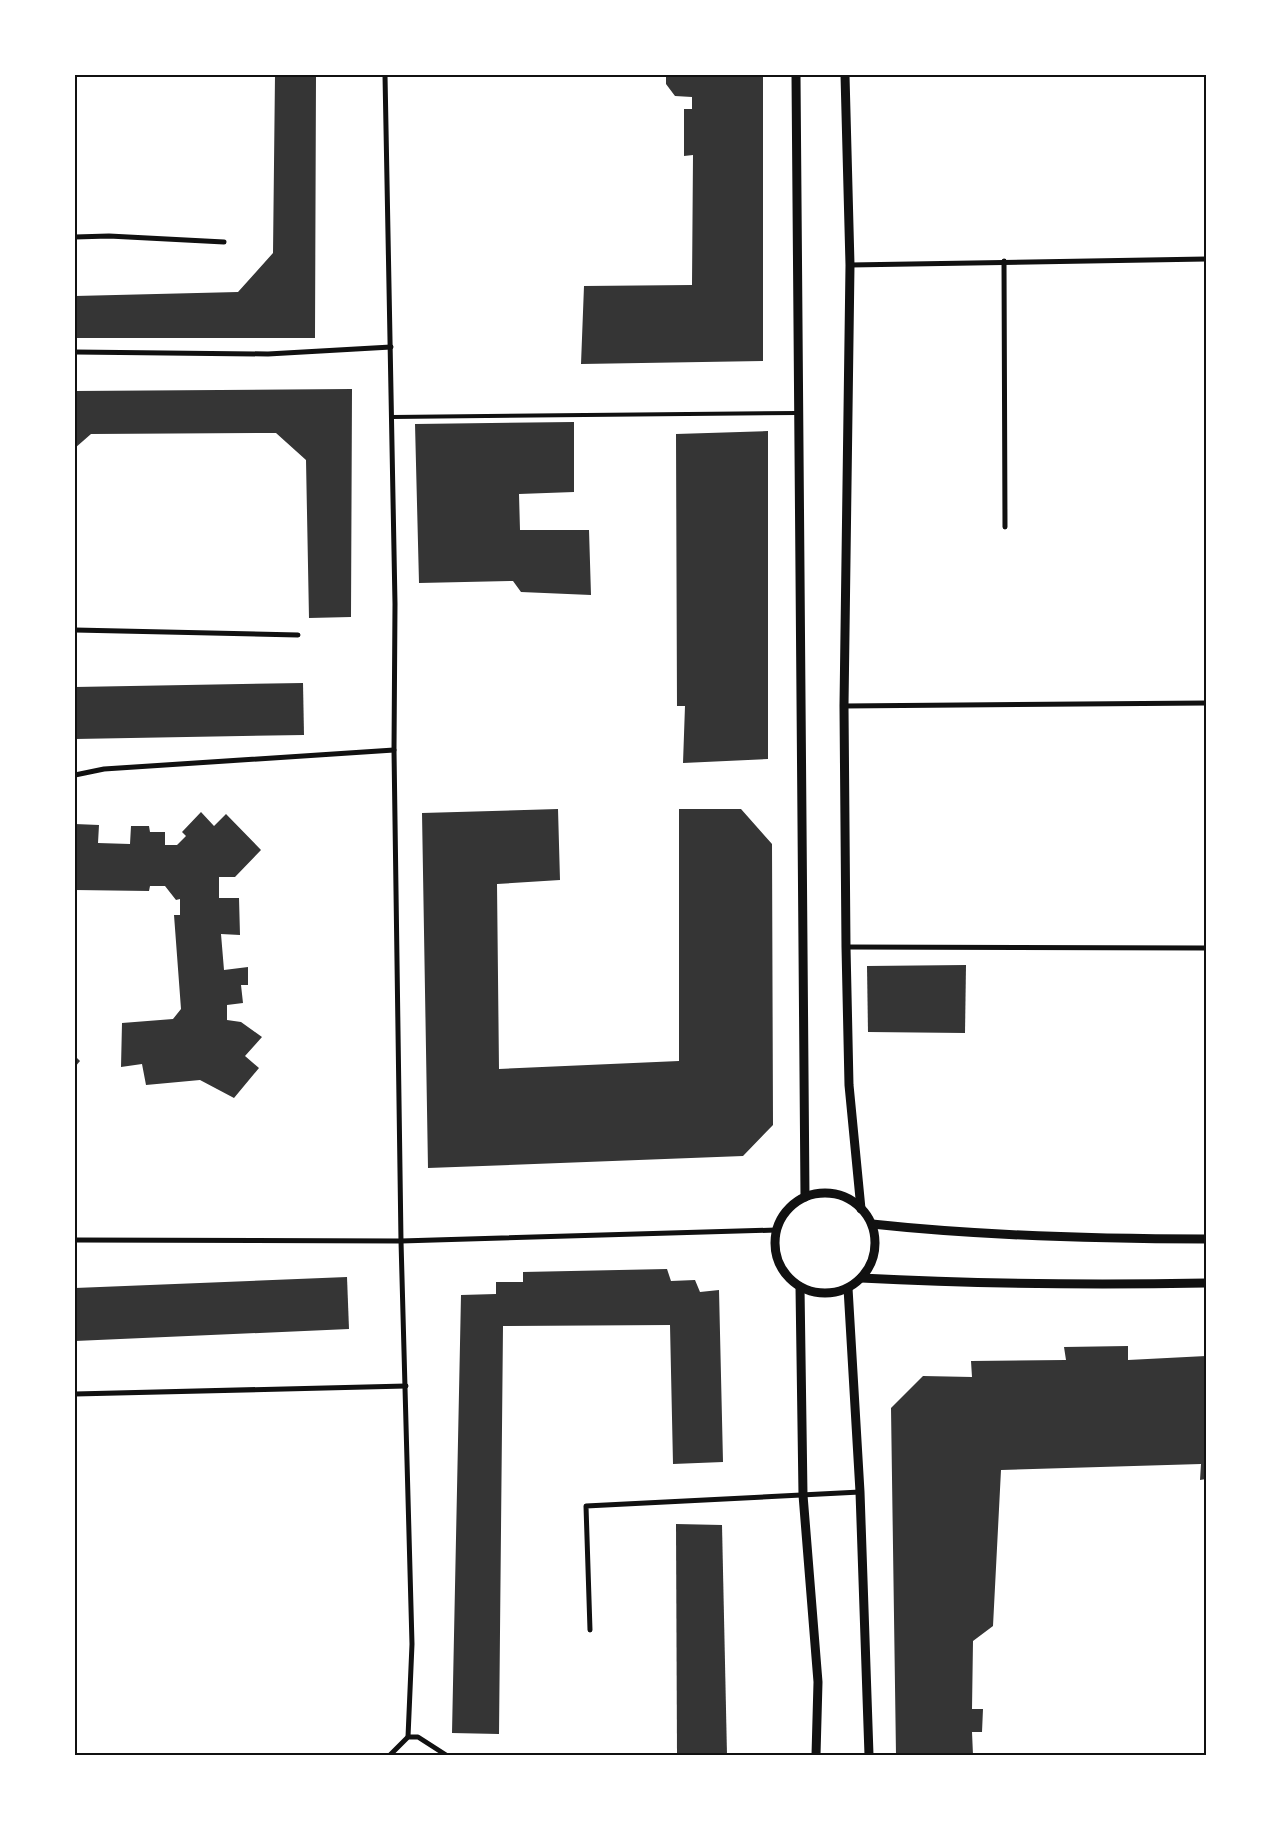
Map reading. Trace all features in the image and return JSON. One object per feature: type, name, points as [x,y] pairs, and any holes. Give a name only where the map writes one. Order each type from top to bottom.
[{"type":"street","points":[[385,75],[395,604],[394,750],[401,1241],[412,1644],[408,1737],[390,1755]]},
{"type":"street","points":[[796,75],[805,1197]]},
{"type":"street","points":[[845,75],[850,264],[844,706],[846,946],[849,1085],[861,1209]]},
{"type":"street","points":[[75,237],[109,236],[224,242]]},
{"type":"street","points":[[850,264],[1206,259]]},
{"type":"street","points":[[1004,261],[1005,527]]},
{"type":"street","points":[[75,352],[268,354],[391,347]]},
{"type":"street","points":[[75,630],[298,635]]},
{"type":"street","points":[[844,706],[1206,703]]},
{"type":"street","points":[[75,775],[104,769],[394,750]]},
{"type":"street","points":[[846,946],[1206,948]]},
{"type":"street","points":[[820,1193],[835,1194],[849,1200],[861,1209],[872,1224],[874,1251],[870,1266],[861,1278],[848,1288],[823,1293],[800,1287],[787,1277],[778,1263],[774,1246],[776,1230],[784,1214],[793,1204],[805,1197],[820,1193]]},
{"type":"street","points":[[872,1224],[934,1231],[1053,1237],[1206,1239]]},
{"type":"street","points":[[75,1240],[401,1241],[776,1230]]},
{"type":"street","points":[[861,1278],[1011,1283],[1206,1283]]},
{"type":"street","points":[[800,1287],[803,1495],[818,1682],[816,1755]]},
{"type":"street","points":[[848,1288],[860,1492],[868,1755]]},
{"type":"street","points":[[75,1394],[406,1386]]},
{"type":"street","points":[[590,1630],[586,1506],[860,1492]]},
{"type":"street","points":[[408,1737],[418,1737],[446,1755]]},
{"type":"lane","points":[[392,417],[800,413]]},
{"type":"building","points":[[275,75],[316,75],[315,338],[75,338],[75,296],[238,292],[273,253]]},
{"type":"building","points":[[666,75],[763,75],[763,361],[581,364],[584,286],[692,285],[693,155],[684,156],[684,109],[692,109],[692,97],[675,96],[666,84]]},
{"type":"building","points":[[352,389],[351,617],[309,618],[306,460],[276,433],[91,434],[75,448],[75,391]]},
{"type":"building","points":[[574,422],[574,492],[519,494],[520,530],[589,530],[591,595],[521,592],[513,581],[419,583],[415,424]]},
{"type":"building","points":[[768,431],[768,759],[683,763],[685,706],[677,706],[676,434]]},
{"type":"building","points":[[303,683],[304,735],[75,739],[75,687]]},
{"type":"building","points":[[558,809],[560,880],[497,884],[499,1069],[679,1061],[679,809],[741,809],[772,844],[773,1125],[743,1156],[428,1168],[422,813]]},
{"type":"building","points":[[201,812],[214,826],[226,814],[261,850],[235,877],[219,877],[219,898],[239,898],[240,935],[221,934],[224,970],[248,967],[248,985],[241,985],[243,1003],[227,1005],[227,1020],[241,1022],[262,1037],[245,1056],[259,1068],[234,1098],[200,1080],[146,1085],[142,1064],[121,1067],[122,1023],[173,1019],[181,1009],[174,915],[180,915],[180,899],[176,900],[165,886],[150,886],[149,891],[75,890],[75,824],[99,825],[98,843],[130,844],[131,826],[149,826],[150,832],[165,832],[165,845],[177,845],[186,836],[182,832]]},
{"type":"building","points":[[966,965],[965,1033],[868,1032],[867,966]]},
{"type":"building","points":[[75,1056],[80,1061],[75,1067]]},
{"type":"building","points":[[667,1269],[671,1281],[695,1280],[700,1292],[719,1290],[723,1462],[673,1464],[670,1325],[503,1326],[499,1734],[452,1733],[461,1295],[496,1294],[496,1282],[523,1282],[523,1272]]},
{"type":"building","points":[[347,1277],[349,1329],[75,1341],[75,1288]]},
{"type":"building","points":[[1128,1346],[1128,1360],[1206,1356],[1206,1479],[1200,1480],[1201,1464],[1001,1470],[993,1626],[973,1641],[972,1709],[983,1709],[982,1732],[972,1732],[973,1755],[896,1755],[891,1408],[923,1376],[972,1377],[971,1361],[1066,1360],[1064,1347]]},
{"type":"building","points":[[676,1524],[722,1525],[727,1755],[677,1755]]}]
